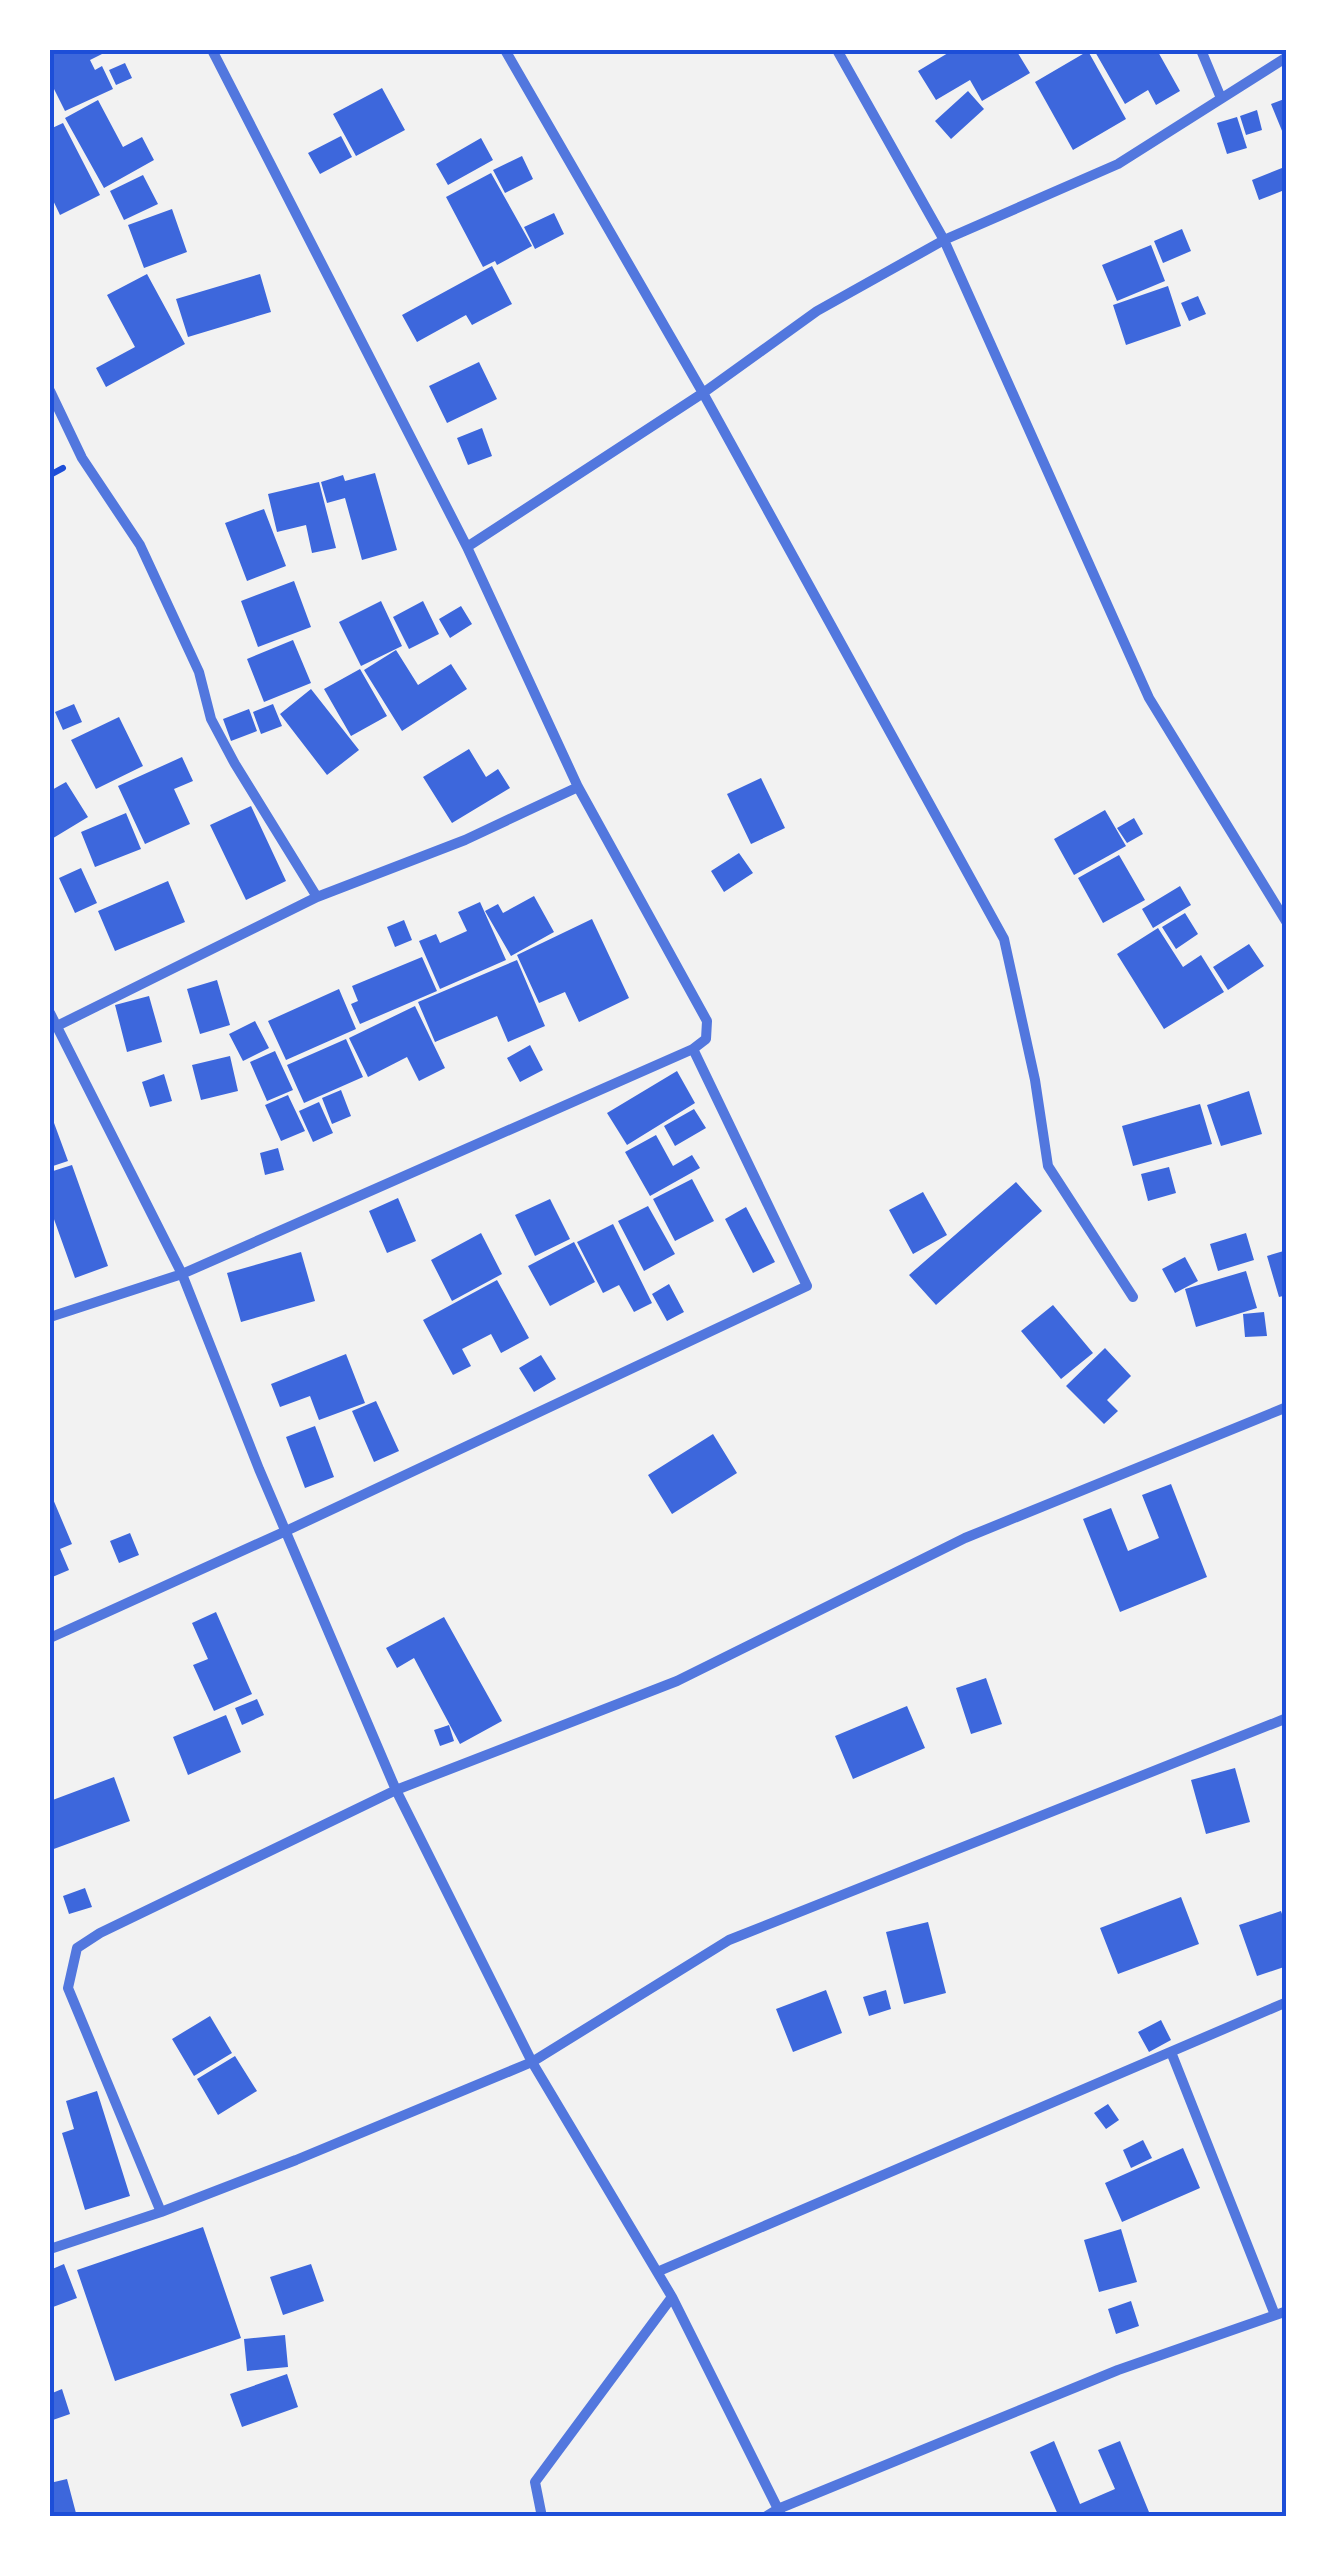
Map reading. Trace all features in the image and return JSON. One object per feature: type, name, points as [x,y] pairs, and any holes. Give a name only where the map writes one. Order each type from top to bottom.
[{"type":"street","points":[[50,1318],[182,1274],[694,1049],[706,1039],[706,1021],[578,787],[468,546],[212,50]]},
{"type":"street","points":[[505,50],[703,393],[1004,939],[1048,1166],[1132,1298]]},
{"type":"street","points":[[837,50],[944,240],[1149,698],[1287,923]]},
{"type":"street","points":[[1200,50],[1221,98]]},
{"type":"street","points":[[468,546],[703,393],[817,311],[944,240],[1118,164],[1287,57]]},
{"type":"street","points":[[50,391],[82,458],[140,545],[198,672],[211,718],[234,764],[317,898]]},
{"type":"street","points":[[57,1026],[317,898],[465,840],[578,787]]},
{"type":"street","points":[[50,1013],[182,1274],[396,1790],[532,2062],[672,2297],[780,2513]]},
{"type":"street","points":[[50,1638],[808,1286],[694,1049]]},
{"type":"street","points":[[161,2212],[68,1988],[77,1948],[100,1933],[396,1790],[677,1681],[965,1538],[1287,1407]]},
{"type":"street","points":[[50,2249],[161,2212],[532,2062],[729,1940],[1287,1718]]},
{"type":"street","points":[[656,2272],[1287,2002]]},
{"type":"street","points":[[1171,2052],[1275,2316]]},
{"type":"street","points":[[542,2517],[536,2482],[672,2297]]},
{"type":"street","points":[[765,2517],[1118,2370],[1287,2311]]},
{"type":"building","points":[[50,50],[110,50],[90,60],[95,70],[102,66],[113,89],[65,111],[50,81]]},
{"type":"building","points":[[953,50],[1016,50],[1030,73],[982,101],[970,80],[936,100],[918,71]]},
{"type":"building","points":[[1094,50],[1157,50],[1180,91],[1156,105],[1148,90],[1125,104]]},
{"type":"building","points":[[1088,51],[1126,119],[1073,150],[1035,82]]},
{"type":"building","points":[[125,63],[132,78],[116,85],[109,70]]},
{"type":"building","points":[[382,88],[405,130],[356,156],[333,114]]},
{"type":"building","points":[[968,91],[984,109],[951,139],[935,121]]},
{"type":"building","points":[[1287,98],[1287,143],[1271,104]]},
{"type":"building","points":[[98,100],[123,147],[142,137],[154,160],[104,188],[65,118]]},
{"type":"building","points":[[1257,110],[1262,130],[1246,135],[1240,116]]},
{"type":"building","points":[[1237,117],[1247,148],[1227,154],[1217,123]]},
{"type":"building","points":[[63,123],[100,195],[60,215],[50,194],[50,129]]},
{"type":"building","points":[[341,136],[352,157],[320,174],[308,153]]},
{"type":"building","points":[[481,138],[493,160],[448,185],[436,164]]},
{"type":"building","points":[[522,156],[533,179],[505,193],[493,170]]},
{"type":"building","points":[[1287,166],[1287,189],[1259,200],[1252,180]]},
{"type":"building","points":[[491,173],[532,246],[497,265],[495,261],[483,267],[446,197]]},
{"type":"building","points":[[143,175],[158,204],[124,220],[110,191]]},
{"type":"building","points":[[172,209],[187,252],[144,268],[128,225]]},
{"type":"building","points":[[554,213],[564,234],[535,249],[524,227]]},
{"type":"building","points":[[1182,229],[1191,251],[1163,263],[1154,241]]},
{"type":"building","points":[[1151,245],[1165,281],[1117,301],[1102,265]]},
{"type":"building","points":[[492,266],[512,304],[472,325],[466,315],[417,342],[402,315]]},
{"type":"building","points":[[147,274],[185,344],[106,387],[96,368],[135,347],[107,295]]},
{"type":"building","points":[[260,274],[271,312],[188,337],[176,299]]},
{"type":"building","points":[[1168,286],[1181,326],[1126,345],[1113,305]]},
{"type":"building","points":[[1198,296],[1206,314],[1189,321],[1181,303]]},
{"type":"building","points":[[479,362],[497,399],[447,423],[429,386]]},
{"type":"building","points":[[482,428],[492,456],[468,465],[457,438]]},
{"type":"building","points":[[375,473],[397,550],[362,560],[345,498],[327,503],[321,482],[343,475],[345,481]]},
{"type":"building","points":[[319,482],[336,548],[312,553],[306,525],[277,532],[268,494]]},
{"type":"building","points":[[264,509],[286,566],[247,581],[225,523]]},
{"type":"building","points":[[294,581],[311,627],[258,647],[241,601]]},
{"type":"building","points":[[381,601],[402,646],[361,666],[339,622]]},
{"type":"building","points":[[423,601],[439,634],[409,649],[393,617]]},
{"type":"building","points":[[461,606],[472,624],[450,638],[439,619]]},
{"type":"building","points":[[293,640],[311,683],[264,702],[247,659]]},
{"type":"building","points":[[396,650],[418,685],[451,664],[467,689],[402,731],[364,670]]},
{"type":"building","points":[[360,669],[387,716],[351,736],[324,689]]},
{"type":"building","points":[[311,689],[359,750],[327,775],[280,714]]},
{"type":"building","points":[[74,704],[82,722],[63,730],[55,712]]},
{"type":"building","points":[[273,704],[282,726],[261,734],[253,712]]},
{"type":"building","points":[[249,709],[257,731],[231,741],[223,719]]},
{"type":"building","points":[[119,717],[143,766],[96,789],[71,740]]},
{"type":"building","points":[[469,749],[486,777],[498,769],[510,788],[452,823],[423,777]]},
{"type":"building","points":[[182,757],[193,781],[174,789],[190,824],[145,844],[118,786]]},
{"type":"building","points":[[761,778],[785,828],[751,844],[727,794]]},
{"type":"building","points":[[66,782],[88,817],[50,840],[50,791]]},
{"type":"building","points":[[251,806],[286,881],[246,900],[210,825]]},
{"type":"building","points":[[1105,810],[1126,846],[1074,875],[1054,839]]},
{"type":"building","points":[[126,813],[141,849],[95,867],[81,832]]},
{"type":"building","points":[[1134,818],[1143,834],[1127,843],[1117,828]]},
{"type":"building","points":[[739,853],[753,873],[724,892],[711,871]]},
{"type":"building","points":[[1119,855],[1145,900],[1103,923],[1078,878]]},
{"type":"building","points":[[81,868],[97,903],[75,913],[59,878]]},
{"type":"building","points":[[168,881],[185,922],[115,951],[98,911]]},
{"type":"building","points":[[1180,886],[1191,905],[1153,928],[1142,909]]},
{"type":"building","points":[[534,896],[554,932],[511,956],[485,911],[498,904],[503,913]]},
{"type":"building","points":[[480,902],[506,960],[440,989],[419,941],[436,934],[440,943],[467,931],[458,912]]},
{"type":"building","points":[[1185,913],[1198,934],[1176,949],[1162,927]]},
{"type":"building","points":[[592,919],[629,998],[579,1022],[565,992],[539,1003],[517,955]]},
{"type":"building","points":[[404,920],[412,940],[395,947],[387,927]]},
{"type":"building","points":[[1158,928],[1183,967],[1201,955],[1224,992],[1164,1029],[1117,954]]},
{"type":"building","points":[[1249,944],[1264,966],[1228,990],[1213,967]]},
{"type":"building","points":[[422,957],[437,991],[360,1024],[351,1004],[358,1001],[352,986]]},
{"type":"building","points":[[517,960],[545,1026],[508,1042],[497,1016],[435,1042],[418,1002]]},
{"type":"building","points":[[217,980],[230,1025],[200,1034],[187,989]]},
{"type":"building","points":[[339,989],[356,1029],[286,1060],[268,1021]]},
{"type":"building","points":[[149,996],[162,1042],[127,1052],[115,1005]]},
{"type":"building","points":[[415,1006],[445,1068],[419,1081],[407,1057],[368,1077],[349,1038]]},
{"type":"building","points":[[255,1021],[269,1048],[243,1061],[229,1034]]},
{"type":"building","points":[[346,1039],[363,1077],[304,1103],[287,1065]]},
{"type":"building","points":[[530,1045],[543,1070],[520,1082],[507,1058]]},
{"type":"building","points":[[275,1051],[293,1090],[267,1101],[250,1062]]},
{"type":"building","points":[[230,1056],[238,1091],[201,1100],[192,1065]]},
{"type":"building","points":[[677,1071],[695,1103],[627,1145],[607,1113]]},
{"type":"building","points":[[164,1074],[172,1101],[150,1107],[142,1082]]},
{"type":"building","points":[[341,1090],[351,1116],[332,1124],[322,1098]]},
{"type":"building","points":[[1249,1091],[1262,1134],[1221,1146],[1207,1105]]},
{"type":"building","points":[[288,1095],[305,1131],[281,1141],[265,1105]]},
{"type":"building","points":[[319,1102],[333,1133],[313,1142],[299,1111]]},
{"type":"building","points":[[1200,1104],[1212,1144],[1133,1166],[1122,1126]]},
{"type":"building","points":[[694,1109],[706,1128],[675,1146],[664,1126]]},
{"type":"building","points":[[50,1112],[68,1161],[50,1167]]},
{"type":"building","points":[[656,1135],[673,1166],[692,1155],[700,1168],[650,1196],[625,1152]]},
{"type":"building","points":[[278,1148],[284,1170],[265,1175],[260,1153]]},
{"type":"building","points":[[72,1165],[108,1266],[75,1278],[50,1208],[50,1172]]},
{"type":"building","points":[[1169,1167],[1176,1193],[1148,1201],[1141,1174]]},
{"type":"building","points":[[692,1179],[714,1221],[675,1241],[653,1199]]},
{"type":"building","points":[[1016,1182],[1042,1211],[936,1305],[909,1275]]},
{"type":"building","points":[[923,1192],[947,1235],[913,1254],[889,1210]]},
{"type":"building","points":[[398,1198],[416,1241],[387,1253],[369,1211]]},
{"type":"building","points":[[550,1199],[570,1239],[535,1256],[515,1215]]},
{"type":"building","points":[[648,1206],[675,1254],[644,1271],[618,1221]]},
{"type":"building","points":[[746,1207],[775,1262],[753,1273],[725,1219]]},
{"type":"building","points":[[613,1224],[652,1303],[634,1312],[619,1285],[603,1293],[577,1242]]},
{"type":"building","points":[[481,1233],[502,1274],[452,1301],[431,1260]]},
{"type":"building","points":[[1246,1233],[1254,1260],[1218,1271],[1210,1244]]},
{"type":"building","points":[[574,1242],[595,1282],[550,1306],[528,1266]]},
{"type":"building","points":[[1287,1250],[1287,1295],[1279,1297],[1267,1256]]},
{"type":"building","points":[[301,1252],[315,1301],[241,1322],[227,1273]]},
{"type":"building","points":[[1185,1257],[1198,1281],[1175,1293],[1162,1269]]},
{"type":"building","points":[[1246,1271],[1257,1308],[1196,1327],[1185,1289]]},
{"type":"building","points":[[497,1280],[529,1338],[501,1353],[491,1334],[462,1349],[471,1366],[453,1375],[423,1320]]},
{"type":"building","points":[[669,1284],[684,1312],[667,1321],[652,1294]]},
{"type":"building","points":[[1053,1305],[1093,1353],[1061,1379],[1021,1331]]},
{"type":"building","points":[[1264,1312],[1267,1336],[1245,1337],[1243,1314]]},
{"type":"building","points":[[1105,1348],[1131,1376],[1107,1400],[1118,1411],[1104,1424],[1066,1386]]},
{"type":"building","points":[[346,1354],[365,1403],[319,1420],[310,1396],[280,1407],[271,1384]]},
{"type":"building","points":[[541,1355],[556,1379],[534,1392],[519,1368]]},
{"type":"building","points":[[376,1401],[399,1451],[374,1462],[352,1411]]},
{"type":"building","points":[[315,1426],[334,1477],[305,1488],[286,1437]]},
{"type":"building","points":[[713,1434],[737,1473],[672,1514],[648,1475]]},
{"type":"building","points":[[1171,1484],[1207,1577],[1120,1612],[1083,1519],[1111,1508],[1128,1551],[1159,1538],[1142,1495]]},
{"type":"building","points":[[50,1492],[72,1544],[60,1549],[69,1570],[50,1578]]},
{"type":"building","points":[[130,1533],[139,1555],[119,1563],[110,1541]]},
{"type":"building","points":[[216,1612],[252,1694],[214,1711],[193,1665],[208,1659],[192,1623]]},
{"type":"building","points":[[444,1617],[502,1721],[460,1744],[414,1658],[397,1668],[386,1648]]},
{"type":"building","points":[[986,1678],[1002,1724],[971,1734],[956,1688]]},
{"type":"building","points":[[257,1699],[264,1715],[242,1725],[235,1708]]},
{"type":"building","points":[[907,1706],[925,1748],[853,1779],[835,1736]]},
{"type":"building","points":[[226,1715],[241,1752],[188,1775],[173,1737]]},
{"type":"building","points":[[449,1725],[454,1741],[440,1746],[434,1730]]},
{"type":"building","points":[[1235,1768],[1250,1822],[1206,1834],[1191,1780]]},
{"type":"building","points":[[114,1777],[130,1821],[51,1850],[50,1801]]},
{"type":"building","points":[[85,1888],[92,1907],[69,1914],[63,1896]]},
{"type":"building","points":[[1181,1897],[1199,1944],[1118,1974],[1100,1928]]},
{"type":"building","points":[[1281,1911],[1287,1929],[1287,1966],[1257,1976],[1239,1925]]},
{"type":"building","points":[[928,1922],[946,1993],[904,2004],[886,1932]]},
{"type":"building","points":[[826,1990],[842,2033],[793,2052],[776,2009]]},
{"type":"building","points":[[886,1990],[891,2009],[869,2016],[863,1997]]},
{"type":"building","points":[[210,2016],[232,2053],[194,2076],[172,2039]]},
{"type":"building","points":[[1161,2020],[1171,2040],[1149,2052],[1138,2032]]},
{"type":"building","points":[[235,2056],[257,2091],[218,2115],[197,2079]]},
{"type":"building","points":[[97,2091],[130,2196],[85,2210],[62,2133],[74,2129],[66,2101]]},
{"type":"building","points":[[1108,2104],[1119,2120],[1106,2129],[1094,2113]]},
{"type":"building","points":[[1143,2140],[1152,2158],[1131,2168],[1123,2150]]},
{"type":"building","points":[[1183,2148],[1200,2188],[1122,2222],[1105,2183]]},
{"type":"building","points":[[203,2227],[241,2338],[115,2381],[77,2270]]},
{"type":"building","points":[[1121,2229],[1137,2282],[1099,2292],[1084,2240]]},
{"type":"building","points":[[64,2264],[77,2298],[53,2307],[50,2270]]},
{"type":"building","points":[[311,2264],[324,2301],[283,2315],[270,2277]]},
{"type":"building","points":[[1131,2301],[1139,2326],[1116,2334],[1108,2309]]},
{"type":"building","points":[[285,2335],[288,2367],[247,2371],[244,2339]]},
{"type":"building","points":[[287,2374],[298,2407],[242,2427],[230,2394]]},
{"type":"building","points":[[62,2389],[70,2414],[50,2421],[50,2394]]},
{"type":"building","points":[[1054,2441],[1080,2504],[1115,2489],[1098,2450],[1120,2441],[1151,2517],[1059,2517],[1030,2452]]},
{"type":"building","points":[[67,2479],[77,2517],[50,2517],[50,2483]]}]
